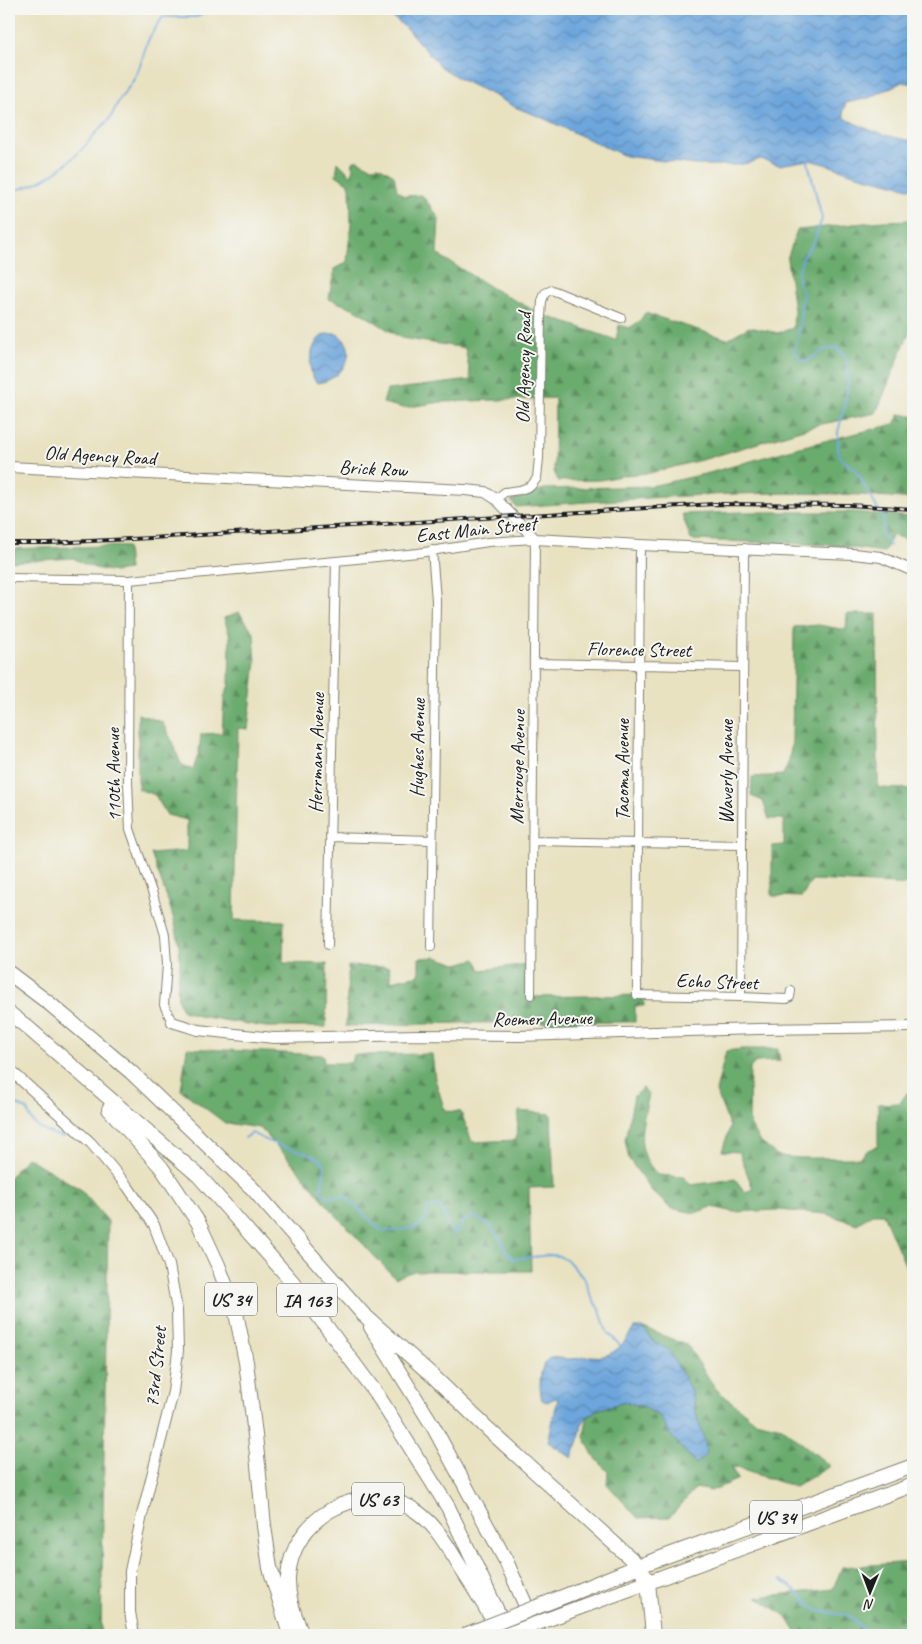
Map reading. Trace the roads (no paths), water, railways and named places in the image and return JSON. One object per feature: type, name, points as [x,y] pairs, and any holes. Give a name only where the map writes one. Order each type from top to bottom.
[{"type":"highway","points":[[9,973],[50,1004],[131,1072],[246,1182],[363,1314],[639,1566],[648,1582],[653,1635]]},
{"type":"highway","name":"US 34","points":[[9,1013],[27,1027],[118,1118],[161,1167],[198,1222],[218,1265],[236,1313],[246,1362],[270,1568],[290,1635]]},
{"type":"highway","name":"IA 163","points":[[27,1027],[199,1176],[297,1287],[378,1396],[448,1507],[506,1635]]},
{"type":"highway","name":"IA 163","points":[[363,1314],[433,1426],[506,1561],[538,1635]]},
{"type":"highway","name":"US 34","points":[[639,1566],[913,1466]]},
{"type":"highway","name":"US 34","points":[[506,1635],[913,1485]]},
{"type":"highway","name":"US 63","points":[[302,1635],[288,1591],[289,1568],[293,1552],[305,1531],[317,1518],[343,1504],[366,1499],[384,1499],[401,1504],[417,1512],[430,1523],[440,1535],[506,1635]]},
{"type":"highway","points":[[465,1635],[639,1566]]},
{"type":"street","name":"Old Agency Road","points":[[496,499],[506,492],[531,486],[537,478],[541,318],[542,301],[545,292],[552,290],[621,318]]},
{"type":"street","name":"Old Agency Road","points":[[9,467],[189,477]]},
{"type":"street","name":"Brick Row","points":[[189,477],[485,492],[496,499],[535,539]]},
{"type":"street","name":"East Main Street","points":[[9,578],[129,580],[336,562],[488,542],[535,539],[744,548],[881,557],[913,571]]},
{"type":"street","name":"Merrouge Avenue","points":[[531,995],[535,539]]},
{"type":"street","name":"Tacoma Avenue","points":[[637,995],[640,545]]},
{"type":"street","name":"Waverly Avenue","points":[[741,997],[744,548]]},
{"type":"street","name":"Hughes Avenue","points":[[431,947],[436,609],[432,550]]},
{"type":"street","name":"Herrmann Avenue","points":[[328,945],[336,562]]},
{"type":"street","name":"110th Avenue","points":[[129,580],[128,782],[130,829],[165,935],[167,964],[164,1005],[172,1022]]},
{"type":"street","name":"Florence Street","points":[[534,663],[743,666]]},
{"type":"street","points":[[330,837],[432,840]]},
{"type":"street","points":[[533,841],[742,845]]},
{"type":"street","name":"Echo Street","points":[[637,995],[786,999],[790,997],[791,991]]},
{"type":"street","name":"Roemer Avenue","points":[[172,1022],[198,1030],[274,1038],[420,1035],[520,1036],[757,1029],[913,1027]]},
{"type":"street","name":"73rd Street","points":[[9,1069],[90,1143],[128,1187],[154,1225],[169,1265],[177,1310],[178,1351],[173,1392],[130,1571],[130,1612],[134,1635]]},
{"type":"water","points":[[382,9],[913,9],[913,84],[902,82],[869,98],[846,103],[843,111],[845,118],[861,126],[913,141],[913,189],[853,174],[809,160],[779,165],[761,159],[735,165],[695,165],[625,156],[517,108],[463,81],[441,67],[405,27]]},
{"type":"water","points":[[335,333],[348,346],[346,362],[342,370],[335,376],[317,383],[313,378],[310,364],[313,349],[321,337],[326,334]]},
{"type":"water","points":[[634,1328],[644,1328],[652,1341],[669,1350],[691,1391],[705,1442],[706,1455],[696,1464],[668,1432],[660,1416],[642,1406],[625,1402],[596,1410],[588,1416],[582,1424],[579,1440],[572,1458],[548,1442],[558,1398],[547,1402],[542,1400],[540,1383],[542,1370],[547,1360],[552,1358],[571,1359],[608,1354],[621,1345]]},
{"type":"waterway","points":[[9,191],[34,184],[57,171],[77,154],[108,121],[136,75],[147,43],[163,17],[196,17],[212,9]]},
{"type":"waterway","points":[[807,158],[822,219],[814,242],[803,257],[797,273],[803,292],[798,339],[794,351],[802,361],[807,361],[825,349],[837,348],[846,357],[848,380],[845,405],[838,432],[838,450],[840,457],[856,471],[884,520],[882,535],[890,546]]},
{"type":"waterway","points":[[9,1102],[27,1109],[32,1121],[40,1128],[63,1137]]},
{"type":"waterway","points":[[245,1138],[252,1133],[270,1142],[319,1158],[325,1167],[322,1193],[329,1197],[346,1197],[383,1231],[412,1228],[421,1224],[424,1222],[428,1209],[438,1206],[444,1213],[449,1227],[454,1234],[461,1228],[461,1223],[473,1215],[490,1226],[513,1259],[551,1255],[559,1256],[569,1262],[585,1280],[591,1296],[600,1311],[607,1332],[623,1348]]},
{"type":"waterway","points":[[781,1580],[792,1587],[818,1611],[847,1615],[853,1618],[868,1635]]},
{"type":"railway","points":[[9,543],[151,538],[714,504],[849,505],[913,509]]}]
